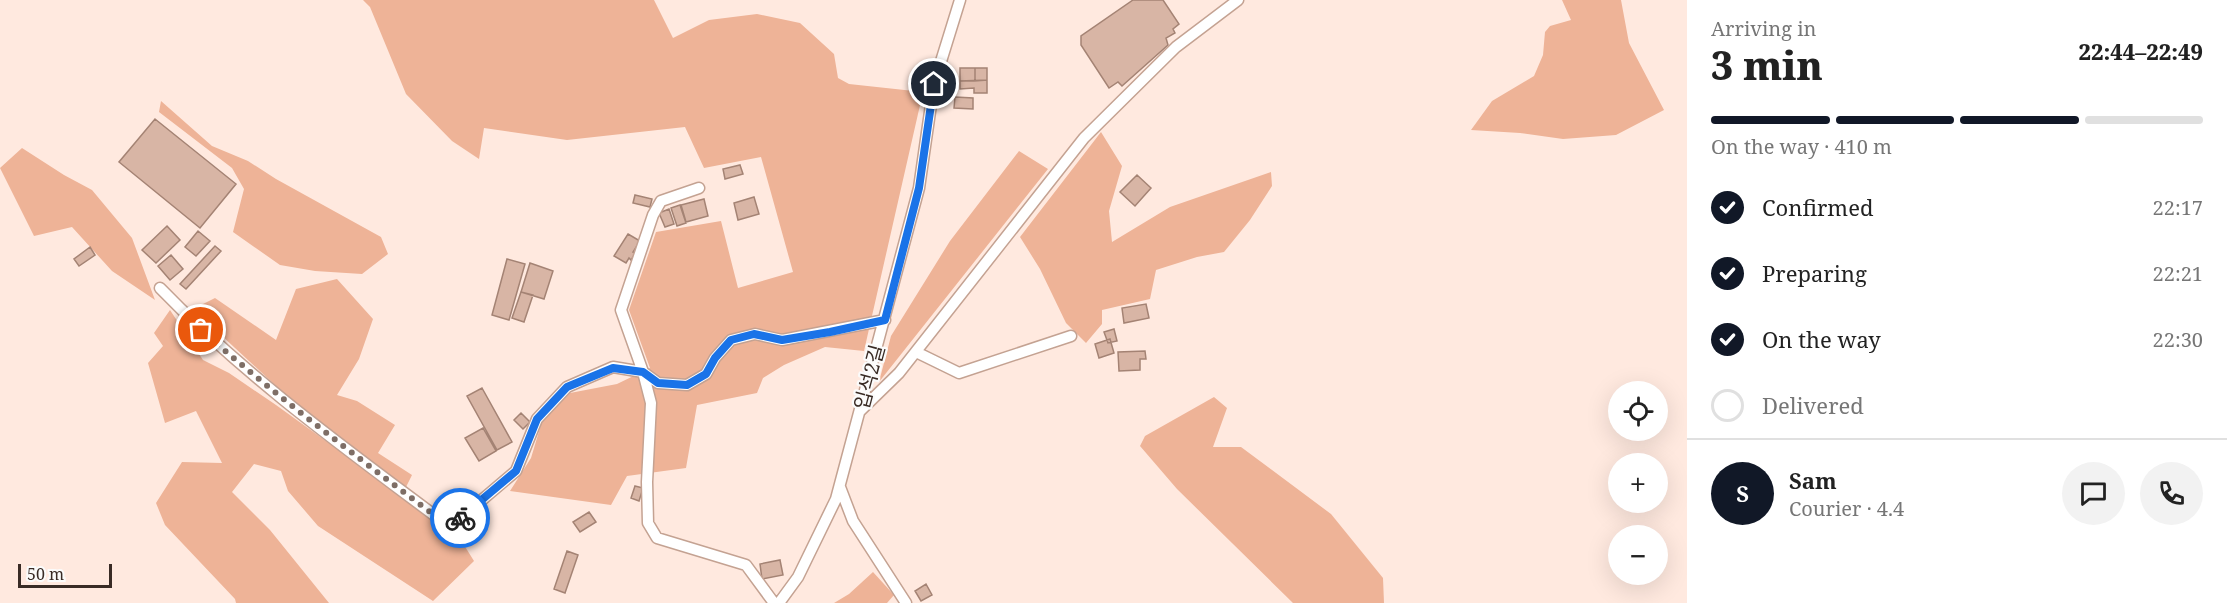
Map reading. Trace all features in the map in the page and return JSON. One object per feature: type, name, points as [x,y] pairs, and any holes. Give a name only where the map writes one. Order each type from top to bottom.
[{"type":"street","name":"입석2길","points":[[779,603],[798,577],[840,487],[919,188],[934,84],[960,0]]},
{"type":"street","points":[[860,411],[899,373],[1084,138],[1176,47],[1238,0]]},
{"type":"street","points":[[699,188],[662,201],[653,215],[621,310],[643,372],[651,403],[647,482],[648,524],[657,538],[746,565],[774,603]]},
{"type":"street","points":[[160,288],[201,330],[261,382],[450,527],[516,471],[537,419],[567,387],[613,368],[643,372],[658,383],[687,385],[706,374],[715,358],[731,340],[754,334],[782,340],[885,320]]},
{"type":"street","points":[[916,352],[959,373],[1071,336]]},
{"type":"street","points":[[840,487],[853,520],[906,603]]},
{"type":"shaded area","points":[[363,0],[654,0],[673,38],[709,20],[757,14],[800,23],[834,54],[838,78],[849,84],[923,92],[864,351],[825,347],[784,365],[763,378],[757,393],[697,405],[686,468],[627,476],[611,505],[510,491],[531,458],[543,418],[570,393],[617,384],[650,368],[629,310],[656,232],[721,221],[738,288],[793,272],[761,157],[704,168],[685,127],[567,140],[484,128],[479,159],[452,141],[406,94],[370,7]]},
{"type":"shaded area","points":[[1562,0],[1621,0],[1629,43],[1664,110],[1616,135],[1563,139],[1471,130],[1492,101],[1534,76],[1543,55],[1545,32],[1550,26],[1571,20]]},
{"type":"shaded area","points":[[161,101],[212,146],[248,161],[381,237],[388,254],[362,274],[315,271],[280,265],[233,232],[244,189],[232,168],[159,112]]},
{"type":"shaded area","points":[[1101,132],[1122,166],[1109,211],[1112,242],[1170,207],[1271,172],[1272,186],[1250,220],[1224,252],[1197,257],[1156,270],[1150,299],[1102,310],[1102,324],[1086,343],[1066,323],[1040,269],[1020,237]]},
{"type":"shaded area","points":[[22,148],[92,190],[132,238],[155,300],[112,271],[72,227],[34,236],[0,168]]},
{"type":"shaded area","points":[[1019,151],[1048,169],[879,382],[891,336],[950,241]]},
{"type":"shaded area","points":[[337,279],[373,319],[359,359],[337,395],[357,401],[395,425],[378,453],[412,475],[406,487],[289,398],[193,309],[215,298],[276,340],[296,289]]},
{"type":"shaded area","points":[[170,310],[203,360],[229,373],[276,405],[459,537],[474,561],[433,601],[318,526],[288,491],[281,471],[254,464],[232,492],[270,530],[329,603],[236,603],[235,599],[165,525],[156,503],[182,462],[222,463],[196,411],[165,423],[148,363],[163,346],[154,333]]},
{"type":"shaded area","points":[[1214,397],[1227,408],[1213,447],[1241,447],[1331,514],[1383,578],[1384,603],[1293,603],[1177,489],[1140,446],[1145,436]]},
{"type":"shaded area","points":[[873,572],[894,595],[887,603],[834,603],[849,594]]},
{"type":"building","points":[[1133,0],[1163,0],[1179,24],[1173,29],[1175,33],[1166,38],[1168,45],[1122,86],[1118,82],[1109,88],[1081,45],[1081,36]]},
{"type":"building","points":[[960,68],[975,68],[975,81],[960,81]]},
{"type":"building","points":[[975,68],[987,68],[987,80],[975,81]]},
{"type":"building","points":[[987,80],[987,93],[974,93],[974,88],[960,89],[960,81]]},
{"type":"building","points":[[955,97],[973,98],[973,109],[954,108]]},
{"type":"building","points":[[155,119],[236,184],[200,228],[119,162]]},
{"type":"building","points":[[740,165],[743,174],[725,179],[723,169]]},
{"type":"building","points":[[1137,175],[1151,188],[1135,206],[1120,192]]},
{"type":"building","points":[[635,195],[652,199],[650,207],[633,203]]},
{"type":"building","points":[[754,197],[759,214],[738,220],[734,203]]},
{"type":"building","points":[[704,199],[708,216],[686,222],[681,205]]},
{"type":"building","points":[[680,205],[686,223],[677,226],[671,208]]},
{"type":"building","points":[[669,209],[674,224],[665,227],[659,213]]},
{"type":"building","points":[[167,226],[180,240],[156,263],[142,250]]},
{"type":"building","points":[[198,231],[210,241],[196,256],[185,247]]},
{"type":"building","points":[[628,234],[640,241],[633,252],[636,253],[626,263],[614,256]]},
{"type":"building","points":[[215,246],[221,251],[186,289],[180,284]]},
{"type":"building","points":[[90,247],[95,255],[79,266],[74,259]]},
{"type":"building","points":[[171,255],[183,269],[170,280],[158,266]]},
{"type":"building","points":[[507,259],[525,264],[509,320],[492,315]]},
{"type":"building","points":[[530,263],[553,271],[544,299],[521,292]]},
{"type":"building","points":[[521,292],[533,295],[524,322],[512,318]]},
{"type":"building","points":[[1146,304],[1149,318],[1124,323],[1122,308]]},
{"type":"building","points":[[1114,329],[1117,341],[1108,343],[1104,332]]},
{"type":"building","points":[[1110,339],[1114,353],[1099,358],[1095,344]]},
{"type":"building","points":[[1145,351],[1146,359],[1140,359],[1140,370],[1119,371],[1118,352]]},
{"type":"building","points":[[482,388],[512,442],[497,450],[467,396]]},
{"type":"building","points":[[521,413],[530,422],[523,429],[514,420]]},
{"type":"building","points":[[483,428],[496,451],[479,461],[465,438]]},
{"type":"building","points":[[635,486],[643,488],[639,501],[631,498]]},
{"type":"building","points":[[589,512],[596,522],[580,532],[573,522]]},
{"type":"building","points":[[567,551],[578,555],[565,593],[554,589]]},
{"type":"building","points":[[780,560],[783,575],[762,579],[760,564]]},
{"type":"building","points":[[926,584],[932,595],[921,601],[915,591]]},
{"type":"way so far","points":[[201,330],[310,422],[450,527],[460,518]]},
{"type":"route","points":[[460,518],[516,471],[537,419],[567,387],[613,368],[643,372],[658,383],[687,385],[706,374],[715,358],[731,340],[754,334],[782,340],[885,320],[919,188],[934,84]]}]
